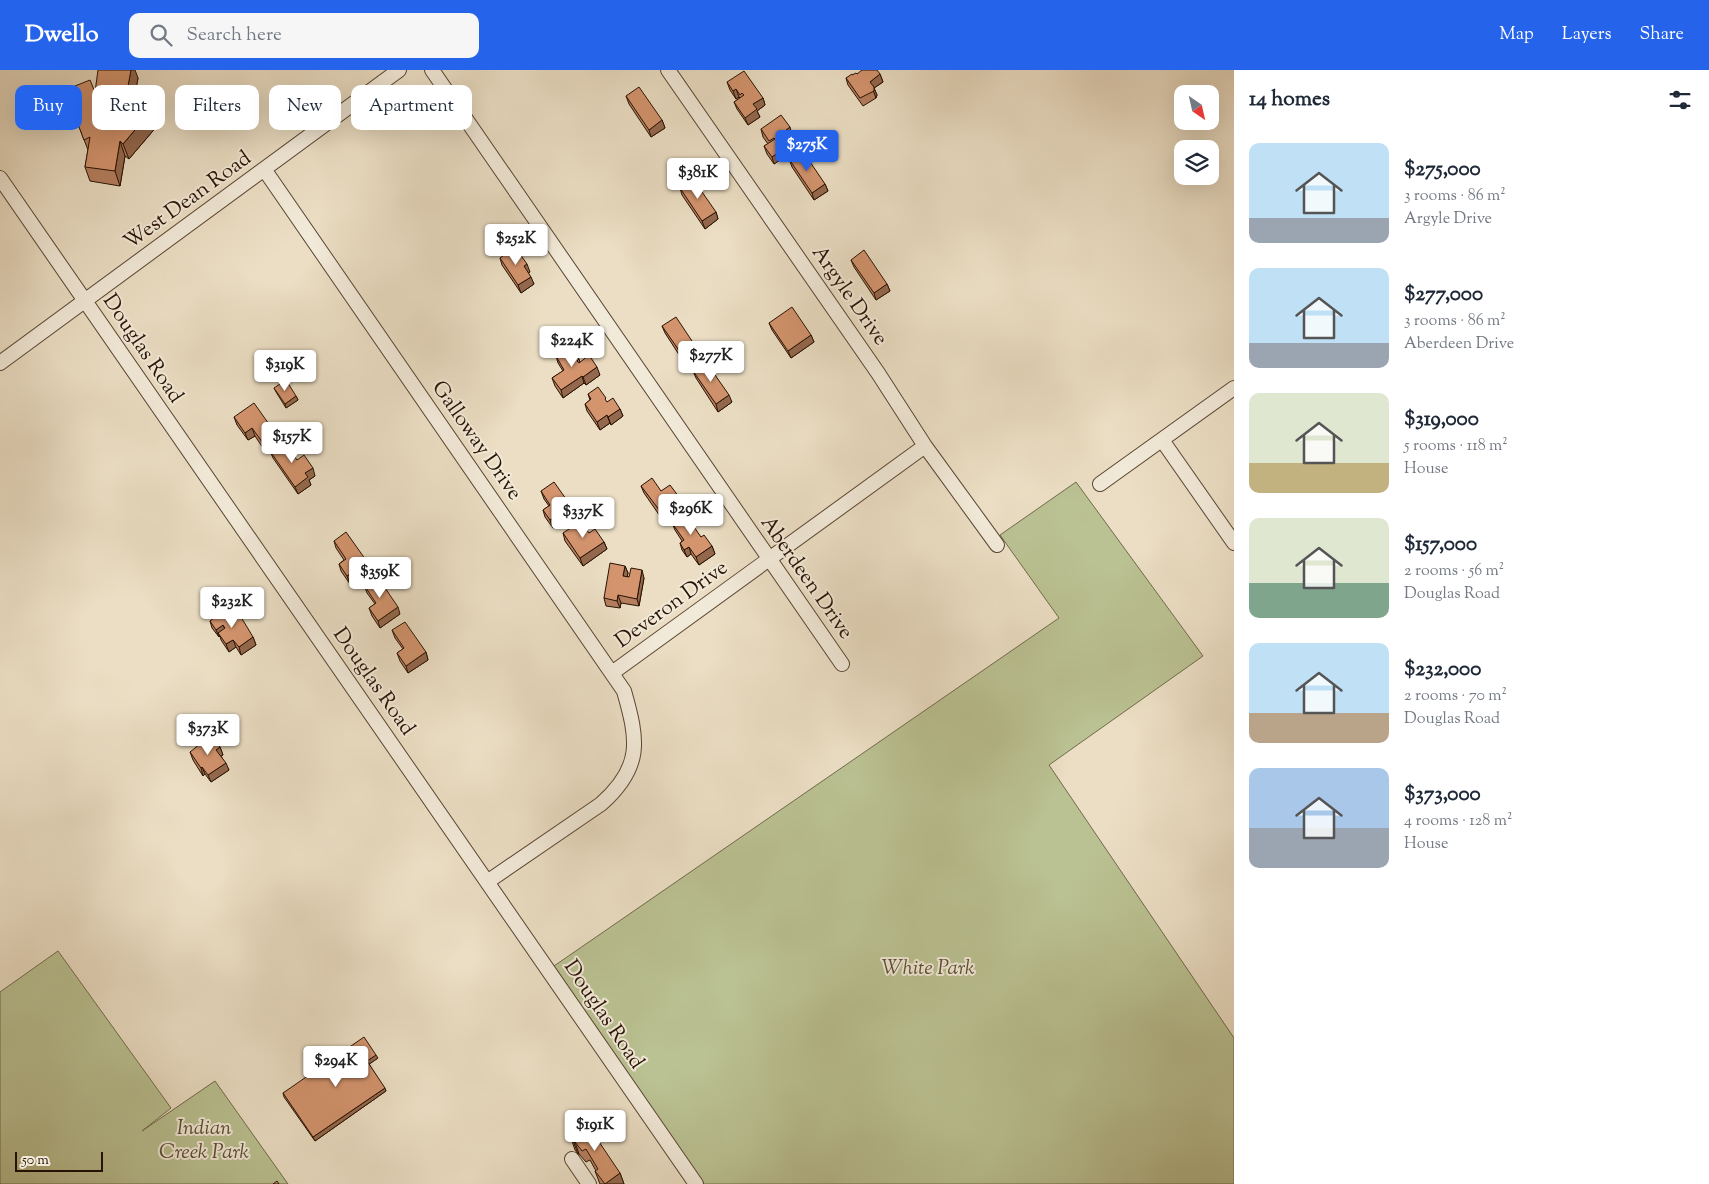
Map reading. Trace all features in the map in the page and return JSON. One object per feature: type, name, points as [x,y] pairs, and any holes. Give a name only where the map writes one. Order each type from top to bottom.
[{"type":"street","name":"West Dean Road","points":[[0,363],[399,70]]},
{"type":"street","name":"Aberdeen Drive","points":[[432,70],[842,664]]},
{"type":"street","name":"Argyle Drive","points":[[668,70],[878,373],[925,446],[997,545]]},
{"type":"street","name":"Galloway Drive","points":[[264,170],[624,691],[632,720],[635,749],[625,776],[613,793],[601,804],[487,882]]},
{"type":"street","name":"Douglas Road","points":[[0,178],[696,1184]]},
{"type":"street","points":[[1100,484],[1234,388]]},
{"type":"street","points":[[1162,440],[1234,543]]},
{"type":"street","name":"Deveron Drive","points":[[612,673],[925,446]]},
{"type":"street","points":[[572,1159],[589,1184]]},
{"type":"green space","name":"White Park","points":[[1076,482],[1203,656],[1049,765],[1234,1038],[1234,1184],[703,1184],[554,966],[1059,618],[1000,535]]},
{"type":"green space","name":"Indian Creek Park","points":[[58,951],[171,1108],[142,1131],[215,1081],[288,1184],[0,1184],[0,992]]},
{"type":"building","points":[[98,70],[131,70],[128,85],[96,85]]},
{"type":"building","points":[[862,70],[877,70],[880,74],[870,82],[874,87],[874,91],[860,98],[846,78]]},
{"type":"building","points":[[744,71],[763,98],[753,104],[757,109],[745,118],[734,102],[744,95],[742,93],[740,95],[736,89],[733,91],[727,82]]},
{"type":"building","points":[[90,80],[92,85],[92,130],[135,130],[123,144],[120,141],[115,171],[85,167],[90,137],[84,140],[80,130],[82,130],[82,85],[78,85]]},
{"type":"building","points":[[639,87],[662,120],[649,130],[626,96]]},
{"type":"building","points":[[781,115],[790,127],[786,130],[789,135],[792,133],[796,140],[772,157],[764,146],[775,139],[769,141],[761,129]]},
{"type":"building","points":[[802,150],[825,184],[812,193],[789,159]]},
{"type":"building","points":[[693,179],[716,212],[702,221],[680,188]]},
{"type":"building","points":[[515,247],[527,264],[524,266],[531,277],[518,285],[500,258]]},
{"type":"building","points":[[864,250],[887,284],[874,293],[851,260]]},
{"type":"building","points":[[792,307],[811,335],[788,351],[769,323]]},
{"type":"building","points":[[676,317],[698,350],[685,359],[662,326]]},
{"type":"building","points":[[568,347],[579,359],[577,361],[579,363],[589,355],[597,367],[561,390],[552,378],[564,370],[556,356]]},
{"type":"building","points":[[706,362],[729,395],[716,404],[693,371]]},
{"type":"building","points":[[286,380],[296,396],[285,404],[274,388]]},
{"type":"building","points":[[598,387],[607,402],[613,398],[620,409],[597,422],[585,404],[591,399],[588,394]]},
{"type":"building","points":[[254,403],[276,434],[263,443],[252,428],[245,433],[234,417]]},
{"type":"building","points":[[284,442],[297,460],[304,455],[313,468],[305,473],[308,477],[295,487],[270,451]]},
{"type":"building","points":[[652,478],[661,491],[670,485],[679,497],[660,511],[641,486]]},
{"type":"building","points":[[554,482],[571,506],[550,520],[543,510],[550,505],[541,491]]},
{"type":"building","points":[[685,514],[701,537],[704,535],[712,546],[696,557],[689,547],[684,550],[680,543],[684,540],[672,523]]},
{"type":"building","points":[[581,521],[589,533],[595,529],[604,542],[580,558],[563,533]]},
{"type":"building","points":[[346,532],[368,563],[347,576],[339,564],[346,559],[334,541]]},
{"type":"building","points":[[610,563],[625,566],[623,576],[629,577],[631,568],[642,570],[637,599],[618,595],[617,601],[604,598]]},
{"type":"building","points":[[377,576],[398,607],[378,621],[369,608],[376,603],[364,585]]},
{"type":"building","points":[[225,609],[233,622],[241,617],[253,637],[239,647],[233,640],[226,644],[218,633],[225,628],[223,625],[216,630],[210,621]]},
{"type":"building","points":[[405,622],[426,652],[406,666],[397,653],[404,648],[392,630]]},
{"type":"building","points":[[210,736],[220,747],[216,750],[226,763],[208,775],[190,752]]},
{"type":"building","points":[[364,1037],[376,1055],[367,1061],[385,1088],[313,1137],[283,1093]]},
{"type":"building","points":[[585,1121],[620,1173],[605,1184],[595,1171],[598,1169],[586,1149],[582,1151],[571,1139],[573,1137],[569,1132]]}]
